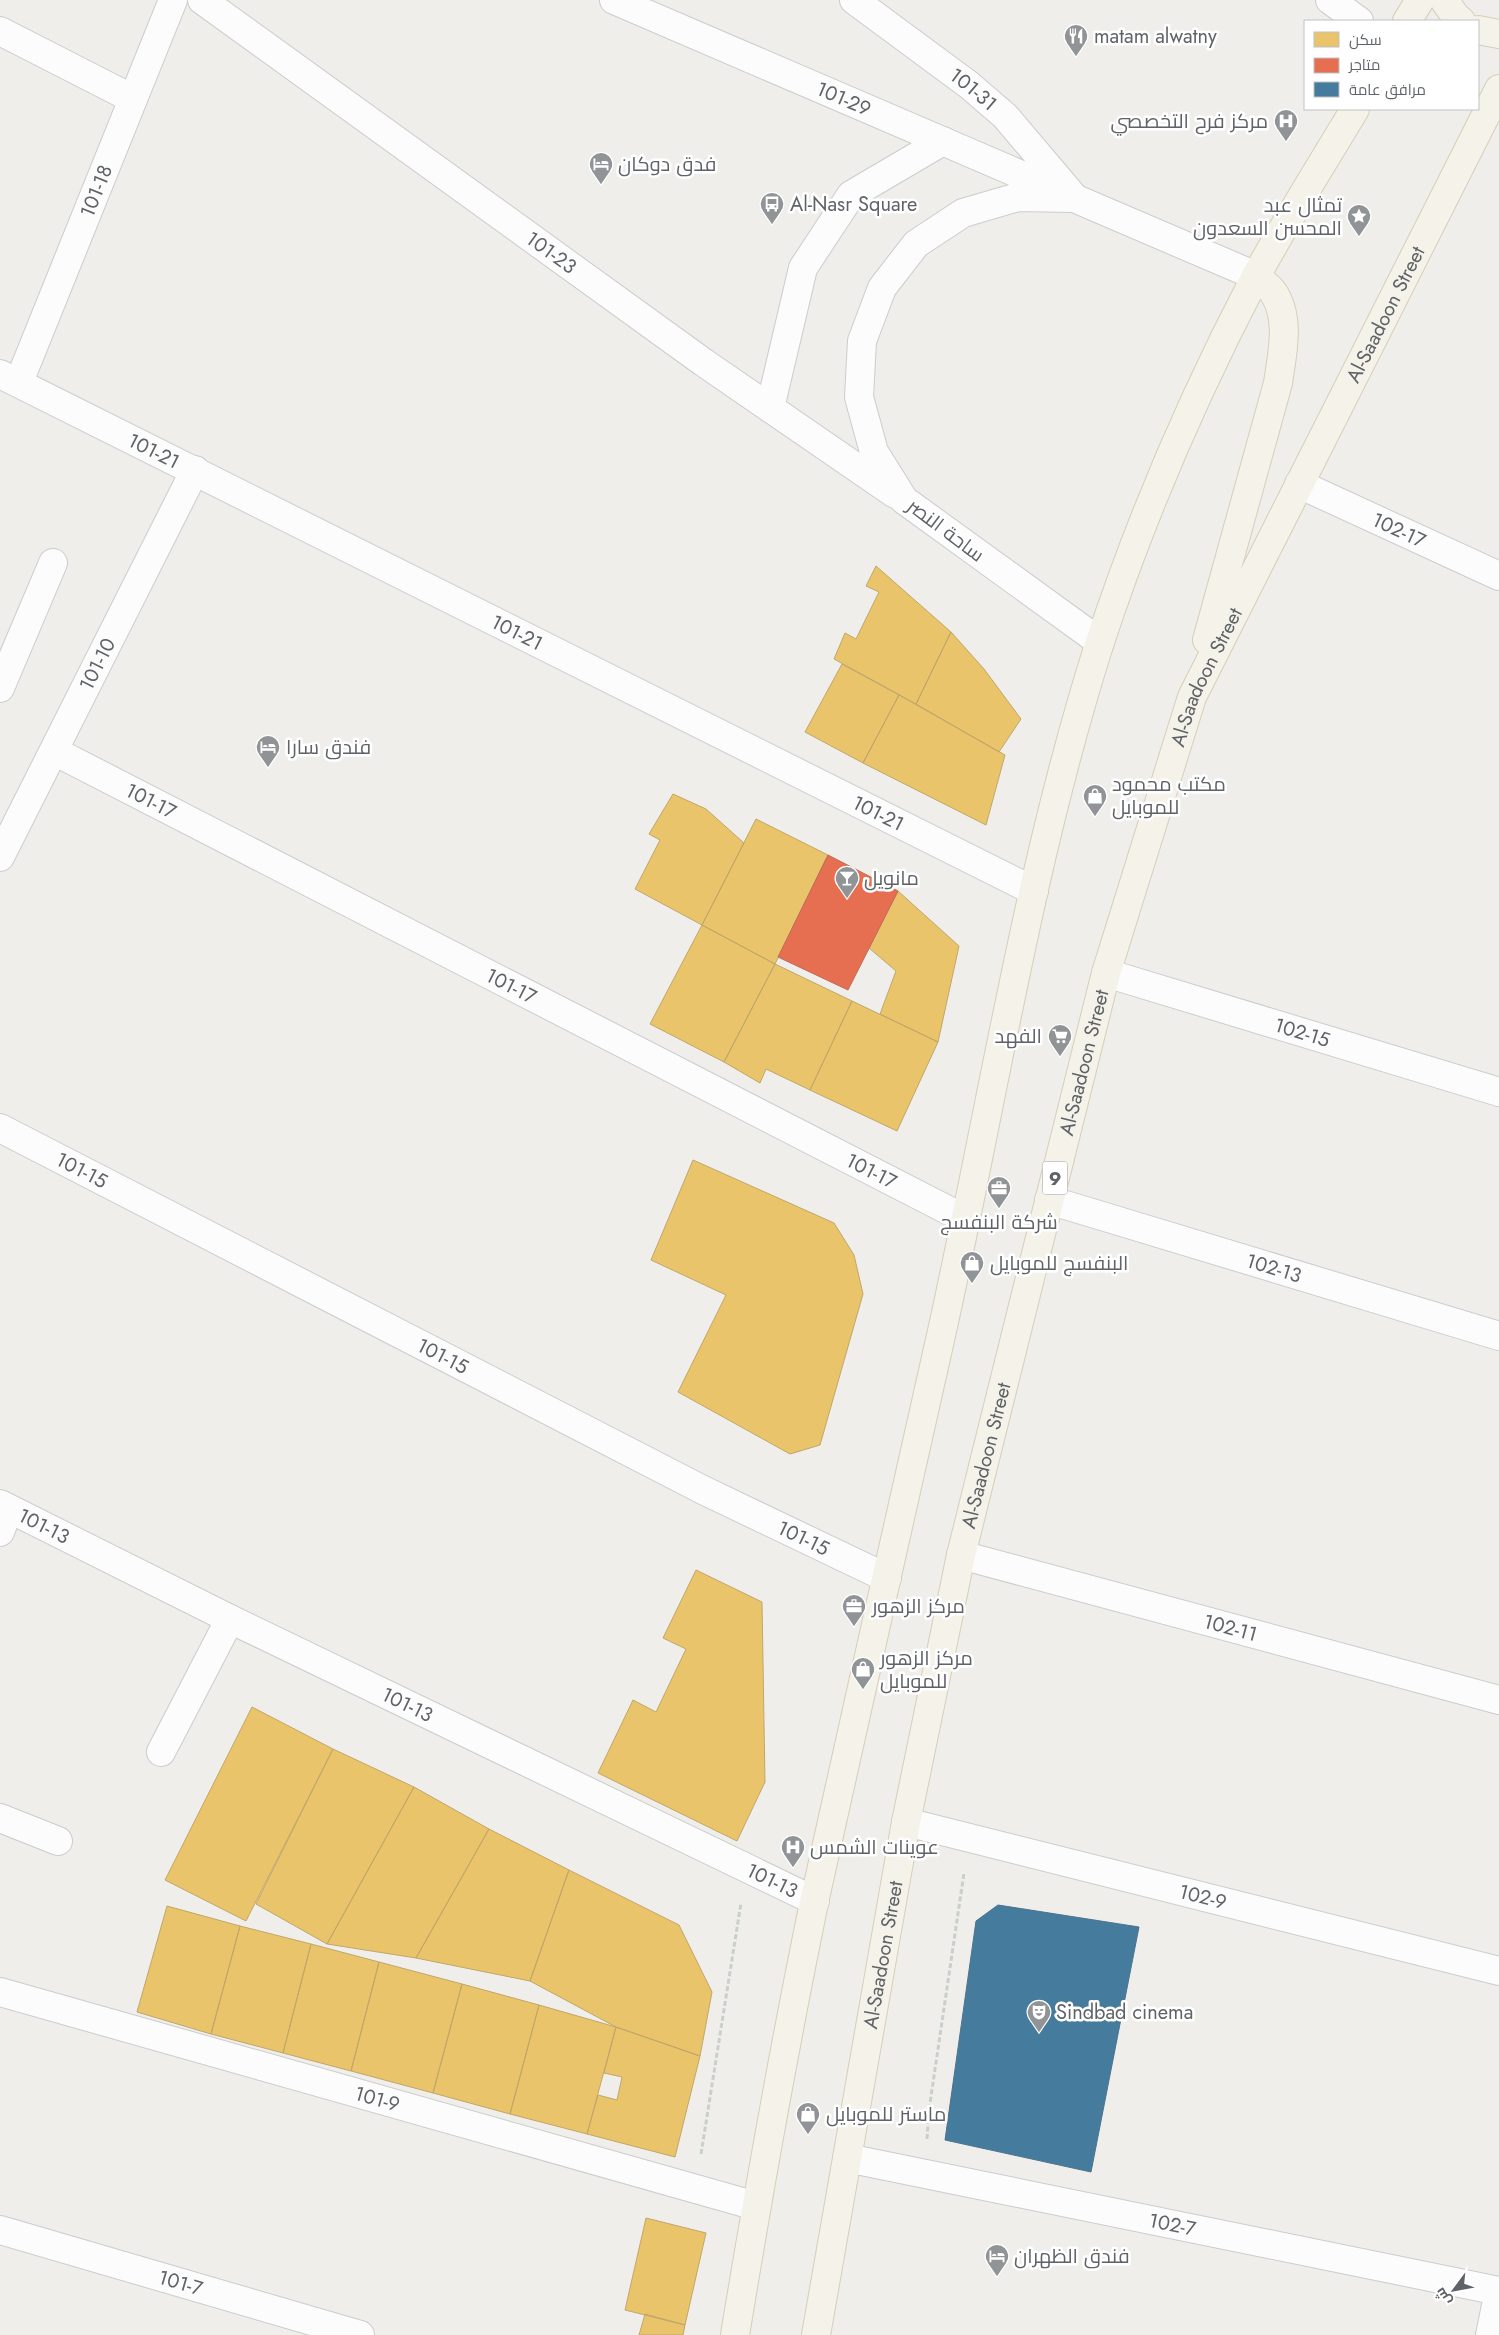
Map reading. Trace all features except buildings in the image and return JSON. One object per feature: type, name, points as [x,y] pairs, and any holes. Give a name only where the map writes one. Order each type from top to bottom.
[{"type":"main road","points":[[1408,20],[1420,0]]},
{"type":"main road","points":[[1444,0],[1460,20]]},
{"type":"main road","points":[[1479,30],[1499,34]]},
{"type":"main road","name":"Al-Saadoon Street","points":[[816,2335],[906,1822],[961,1555],[1106,973],[1192,697],[1499,89]]},
{"type":"main road","points":[[735,2335],[756,2206],[815,1900],[967,1220],[1034,891],[1064,766],[1100,642],[1146,517],[1197,395],[1256,276],[1354,110]]},
{"type":"main road","points":[[1192,697],[1278,383],[1283,349],[1283,318],[1273,292],[1256,276]]},
{"type":"street","name":"101-18","points":[[9,378],[133,99],[173,0]]},
{"type":"street","name":"101-23","points":[[202,0],[770,408],[904,500]]},
{"type":"street","name":"101-29","points":[[614,0],[1074,198]]},
{"type":"street","name":"101-31","points":[[854,0],[968,85],[1005,116],[1074,198]]},
{"type":"street","points":[[1330,0],[1358,20]]},
{"type":"street","points":[[0,31],[133,99]]},
{"type":"street","points":[[770,408],[803,268],[851,195],[943,141]]},
{"type":"street","name":"ساحة النصر","points":[[1100,642],[904,500],[874,452],[859,397],[862,341],[882,288],[916,244],[963,213],[1018,197],[1074,198],[1256,276]]},
{"type":"street","name":"101-21","points":[[9,378],[1034,891]]},
{"type":"street","name":"101-10","points":[[0,858],[195,470]]},
{"type":"street","name":"102-17","points":[[1299,484],[1499,576]]},
{"type":"street","points":[[0,688],[53,563]]},
{"type":"street","name":"101-17","points":[[54,751],[967,1220]]},
{"type":"street","name":"102-15","points":[[1106,973],[1499,1092]]},
{"type":"street","name":"101-15","points":[[0,1128],[703,1490],[887,1578]]},
{"type":"street","name":"102-13","points":[[1049,1200],[1499,1336]]},
{"type":"street","name":"101-13","points":[[3,1515],[230,1620],[815,1900]]},
{"type":"street","name":"102-11","points":[[961,1555],[1499,1700]]},
{"type":"street","points":[[161,1752],[230,1620]]},
{"type":"street","points":[[0,1818],[58,1841]]},
{"type":"street","name":"102-9","points":[[906,1822],[1499,1971]]},
{"type":"street","name":"101-9","points":[[0,1992],[756,2206]]},
{"type":"street","name":"102-7","points":[[847,2158],[1499,2291]]},
{"type":"street","name":"101-7","points":[[0,2230],[360,2335]]},
{"type":"street","points":[[1490,2335],[1499,2291]]},
{"type":"path","points":[[929,2110],[956,1937],[969,1837]]},
{"type":"path","points":[[695,2189],[738,1912]]},
{"type":"place","name":"matam alwatny","points":[[1076,57]]},
{"type":"place","name":"مركز فرح التخصصي","points":[[1286,142]]},
{"type":"place","name":"فدق دوكان","points":[[601,185]]},
{"type":"place","name":"Al-Nasr Square","points":[[772,225]]},
{"type":"place","name":"تمثال عبد المحسن السعدون","points":[[1359,237]]},
{"type":"place","name":"فندق سارا","points":[[268,768]]},
{"type":"place","name":"مكتب محمود للموبايل","points":[[1095,817]]},
{"type":"place","name":"مانويل","points":[[847,899]]},
{"type":"place","name":"الفهد","points":[[1060,1057]]},
{"type":"place","name":"شركة البنفسج","points":[[999,1209]]},
{"type":"place","name":"البنفسج للموبايل","points":[[972,1284]]},
{"type":"place","name":"مركز الزهور","points":[[854,1627]]},
{"type":"place","name":"مركز الزهور للموبايل","points":[[863,1690]]},
{"type":"place","name":"عوينات الشمس","points":[[793,1868]]},
{"type":"place","name":"Sindbad cinema","points":[[1039,2033]]},
{"type":"place","name":"ماستر للموبايل","points":[[808,2135]]},
{"type":"place","name":"فندق الظهران","points":[[997,2277]]}]
